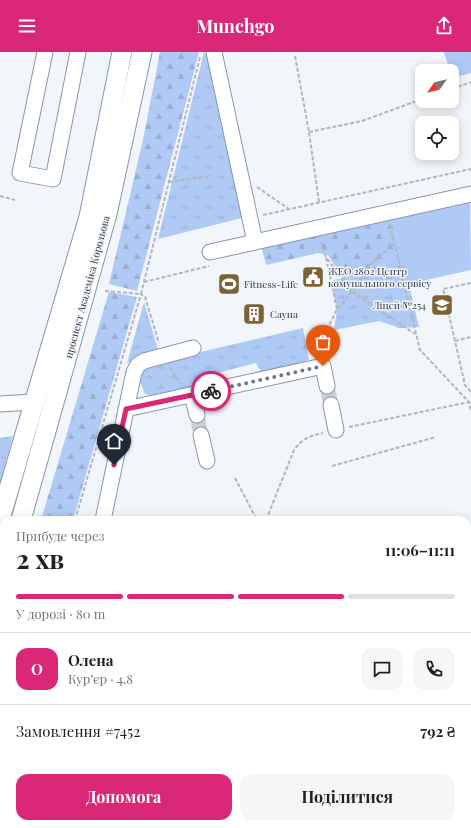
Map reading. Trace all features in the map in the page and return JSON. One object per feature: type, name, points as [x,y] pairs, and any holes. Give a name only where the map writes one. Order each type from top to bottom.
[{"type":"main road","name":"проспект Академіка Корольова","points":[[1,516],[33,402],[89,217],[122,52]]},
{"type":"main road","name":"проспект Академіка Корольова","points":[[22,516],[105,222],[142,52]]},
{"type":"street","points":[[45,52],[20,173],[53,179],[78,52]]},
{"type":"street","points":[[214,52],[255,242]]},
{"type":"street","points":[[210,252],[471,194]]},
{"type":"street","points":[[103,516],[134,372],[144,361],[193,348]]},
{"type":"street","points":[[126,409],[323,366],[327,386]]},
{"type":"street","points":[[192,395],[197,415]]},
{"type":"street","points":[[0,404],[33,402]]},
{"type":"street","points":[[331,405],[336,430]]},
{"type":"street","points":[[201,435],[207,461]]},
{"type":"path","points":[[76,516],[141,294],[201,52]]},
{"type":"path","points":[[295,56],[309,132],[319,202]]},
{"type":"path","points":[[459,86],[471,82]]},
{"type":"path","points":[[309,132],[362,121],[415,102]]},
{"type":"path","points":[[250,218],[471,169]]},
{"type":"path","points":[[240,174],[289,209]]},
{"type":"path","points":[[169,182],[212,176]]},
{"type":"path","points":[[0,196],[15,200]]},
{"type":"path","points":[[386,212],[420,350],[469,402],[471,412]]},
{"type":"path","points":[[316,228],[326,257],[337,309]]},
{"type":"path","points":[[323,366],[323,338],[337,309],[372,263],[394,244]]},
{"type":"path","points":[[144,282],[213,264],[210,252]]},
{"type":"path","points":[[326,257],[351,291],[416,335]]},
{"type":"path","points":[[471,283],[443,289],[465,385],[471,392]]},
{"type":"path","points":[[105,291],[141,294]]},
{"type":"path","points":[[454,341],[471,337]]},
{"type":"path","points":[[268,516],[294,450],[301,441],[310,436],[469,402]]},
{"type":"path","points":[[332,466],[436,438]]},
{"type":"path","points":[[235,478],[255,516]]},
{"type":"green space","points":[[160,52],[199,52],[137,291],[109,284],[143,140]]},
{"type":"green space","points":[[204,52],[211,60],[242,218],[158,239]]},
{"type":"green space","points":[[444,52],[471,52],[471,73],[459,76],[459,64],[448,64]]},
{"type":"green space","points":[[470,200],[471,270],[408,284],[393,217]]},
{"type":"green space","points":[[393,217],[419,327],[399,328],[379,321],[334,330],[337,309],[331,282],[336,279],[347,279],[368,267],[393,263]]},
{"type":"green space","points":[[393,217],[399,258],[393,263],[368,267],[347,279],[343,279],[328,255],[318,253],[266,265],[261,246]]},
{"type":"green space","points":[[109,292],[137,297],[74,516],[42,516]]},
{"type":"green space","points":[[144,302],[159,353],[127,363]]},
{"type":"green space","points":[[303,328],[309,360],[263,375],[256,363],[217,373],[214,384],[155,396],[145,394],[140,382],[142,370],[153,363]]},
{"type":"green space","points":[[13,436],[0,483],[0,438]]},
{"type":"tunnel","points":[[327,386],[331,405]]},
{"type":"tunnel","points":[[197,415],[201,435]]},
{"type":"way so far","points":[[211,391],[323,366]]},
{"type":"place","name":"ЖЕО 2802 Центр комунального сервісу","points":[[313,277]]},
{"type":"place","name":"Fitness-Life","points":[[229,284]]},
{"type":"place","name":"Ліцей №254","points":[[442,305]]},
{"type":"place","name":"Сауна","points":[[254,314]]},
{"type":"route","points":[[114,465],[126,409],[211,391]]}]
